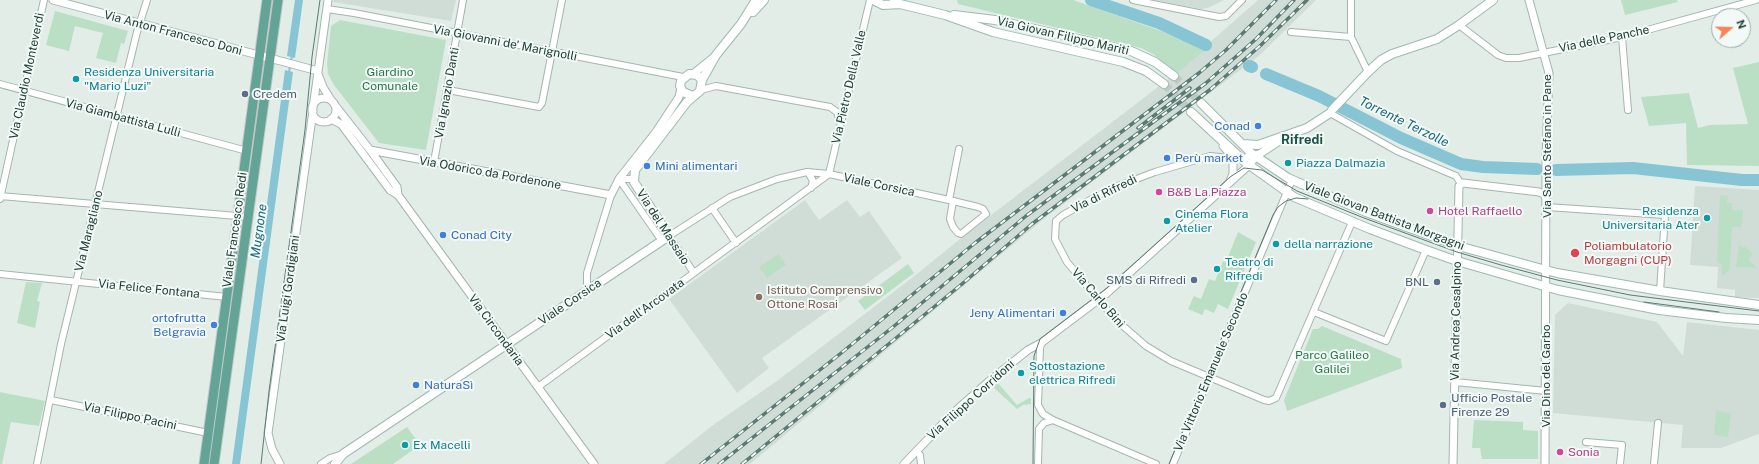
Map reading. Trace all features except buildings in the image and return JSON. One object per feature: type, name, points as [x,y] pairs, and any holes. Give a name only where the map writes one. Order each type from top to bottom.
[{"type":"main road","name":"Viale Francesco Redi","points":[[204,464],[239,216],[267,0]]},
{"type":"main road","name":"Viale Francesco Redi","points":[[214,464],[278,0]]},
{"type":"main road","points":[[741,24],[756,0]]},
{"type":"main road","points":[[634,179],[637,167],[693,96],[701,90],[702,80],[716,55],[741,24],[764,0]]},
{"type":"main road","name":"Via Giovan Filippo Mariti","points":[[873,0],[883,5],[897,2],[945,15],[993,32],[1123,62],[1146,71],[1164,84]]},
{"type":"main road","points":[[1242,144],[1255,145],[1307,128],[1331,111],[1368,72],[1388,56],[1426,43],[1459,26],[1493,0]]},
{"type":"main road","name":"Via Giovan Filippo Mariti","points":[[945,15],[995,20],[1131,51],[1156,62],[1174,76]]},
{"type":"main road","points":[[693,96],[686,94],[681,88],[683,77],[693,74],[702,80]]},
{"type":"main road","points":[[1201,103],[1242,144],[1292,180]]},
{"type":"main road","points":[[1191,112],[1204,125],[1212,129],[1223,143],[1249,165],[1287,192]]},
{"type":"main road","name":"Via del Massaio","points":[[634,179],[638,189],[666,238]]},
{"type":"main road","name":"Viale Giovan Battista Morgagni","points":[[1292,180],[1366,212],[1457,245],[1547,270],[1660,291],[1759,305]]},
{"type":"main road","name":"Viale Giovan Battista Morgagni","points":[[1287,192],[1352,222],[1426,250],[1457,261],[1547,287],[1659,310],[1726,318],[1759,320]]},
{"type":"main road","name":"Viale Corsica","points":[[335,464],[343,454],[666,238]]},
{"type":"street","name":"Via Claudio Monteverdi","points":[[0,197],[44,0]]},
{"type":"street","name":"Via Anton Francesco Doni","points":[[53,0],[318,71]]},
{"type":"street","name":"Via Maragliano","points":[[37,464],[61,344],[78,281],[139,24],[147,0]]},
{"type":"street","name":"Via Luigi Gordigiani","points":[[280,464],[271,447],[268,433],[328,0]]},
{"type":"street","name":"Via Ignazio Danti","points":[[434,162],[463,0]]},
{"type":"street","points":[[448,90],[539,107],[542,103],[562,0]]},
{"type":"street","name":"Via Pietro Della Valle","points":[[829,174],[870,0]]},
{"type":"street","points":[[1133,0],[1219,17],[1226,16],[1242,0]]},
{"type":"street","points":[[1352,0],[1351,36],[1368,72]]},
{"type":"street","name":"Via Santo Stefano in Pane","points":[[1530,0],[1544,52],[1549,78],[1546,160],[1547,270]]},
{"type":"street","name":"Via delle Panche","points":[[1459,26],[1482,44],[1503,57],[1519,58],[1622,37],[1744,2],[1756,0]]},
{"type":"street","name":"Via Giovanni de' Marignolli","points":[[326,9],[683,77]]},
{"type":"street","points":[[1291,32],[1351,36]]},
{"type":"street","points":[[1622,37],[1628,110]]},
{"type":"street","points":[[693,74],[716,55]]},
{"type":"street","name":"Via Circondaria","points":[[318,71],[321,84],[397,187],[398,195]]},
{"type":"street","name":"Via Giambattista Lulli","points":[[0,84],[117,117],[247,151]]},
{"type":"street","points":[[701,90],[716,86],[830,107],[839,115],[840,127]]},
{"type":"street","points":[[587,291],[586,273],[610,195],[619,179],[656,132],[679,97],[681,88]]},
{"type":"street","points":[[313,110],[315,102],[326,98],[333,102],[336,111],[331,119]]},
{"type":"street","name":"Via Circondaria","points":[[313,110],[315,116],[321,121],[331,119],[341,124],[390,191],[398,195],[594,464]]},
{"type":"street","points":[[1331,111],[1396,150],[1456,176],[1461,184],[1538,192],[1544,194],[1547,203],[1665,215],[1660,291]]},
{"type":"street","points":[[1232,158],[1242,159],[1257,155],[1289,135]]},
{"type":"street","points":[[1223,143],[1232,158],[1233,174],[1228,184]]},
{"type":"street","name":"Viale Corsica","points":[[666,238],[712,208],[750,188],[777,179],[808,172],[829,174],[950,201],[983,209],[986,214],[961,234],[958,233],[953,227],[950,219],[950,201],[959,149]]},
{"type":"street","name":"Via Odorico da Pordenone","points":[[370,150],[610,195]]},
{"type":"street","points":[[1228,184],[1249,165],[1257,155]]},
{"type":"street","name":"Via di Rifredi","points":[[1056,221],[1063,215],[1110,189],[1155,172],[1210,156],[1232,158]]},
{"type":"street","points":[[808,172],[813,181],[811,188]]},
{"type":"street","name":"Via dell'Arcovata","points":[[538,387],[829,174]]},
{"type":"street","points":[[619,179],[634,179]]},
{"type":"street","name":"Via del Massaio","points":[[619,179],[694,273]]},
{"type":"street","points":[[1287,192],[1292,180]]},
{"type":"street","points":[[1538,192],[1543,190],[1546,181]]},
{"type":"street","name":"Via Filippo Corridoni","points":[[904,464],[972,396],[1028,350],[1042,342],[1098,300],[1228,184]]},
{"type":"street","name":"Via Andrea Cesalpino","points":[[1453,464],[1458,188],[1461,184]]},
{"type":"street","name":"Via Vittorio Emanuele Secondo","points":[[1173,464],[1287,192]]},
{"type":"street","points":[[0,197],[249,217]]},
{"type":"street","points":[[712,208],[736,243]]},
{"type":"street","name":"Via Carlo Bini","points":[[1056,221],[1054,239],[1067,262],[1120,324],[1146,346],[1170,361],[1270,401],[1278,396],[1314,312]]},
{"type":"street","points":[[1352,222],[1314,312],[1386,341],[1426,250]]},
{"type":"street","points":[[1547,270],[1547,287]]},
{"type":"street","name":"Via Felice Fontana","points":[[0,274],[227,297]]},
{"type":"street","name":"Via Dino del Garbo","points":[[1545,464],[1547,287]]},
{"type":"street","points":[[1042,342],[1039,353],[1038,405],[1043,414],[1053,420],[1156,464]]},
{"type":"street","points":[[1455,382],[1546,391]]},
{"type":"street","name":"Via Filippo Pacini","points":[[51,400],[208,432]]},
{"type":"street","points":[[1038,464],[1039,429],[1044,423],[1053,420]]},
{"type":"street","points":[[1654,464],[1658,423]]},
{"type":"street","points":[[1586,442],[1622,445],[1620,464]]},
{"type":"street","points":[[916,451],[920,455],[919,464]]},
{"type":"street","name":"Viale Corsica","points":[[321,464],[330,458],[343,454]]},
{"type":"street","points":[[910,457],[919,464]]},
{"type":"shaded area","points":[[334,0],[456,0],[451,21],[333,2]]},
{"type":"shaded area","points":[[1152,0],[1224,0],[1208,8],[1201,9]]},
{"type":"shaded area","points":[[1258,0],[1316,0],[1260,55],[1046,217],[750,464],[664,464],[713,425],[777,381],[1167,80]]},
{"type":"shaded area","points":[[1695,186],[1759,190],[1759,298],[1735,297],[1735,290],[1717,288],[1718,267],[1690,265]]},
{"type":"shaded area","name":"Istituto Comprensivo Ottone Rosai","points":[[805,200],[819,220],[847,200],[860,217],[869,211],[902,258],[762,358],[769,368],[737,393],[669,299]]},
{"type":"shaded area","points":[[1568,303],[1657,322],[1683,356],[1687,322],[1759,330],[1759,434],[1721,448],[1681,448],[1683,425],[1553,413],[1555,315]]},
{"type":"green space","points":[[957,0],[1073,0],[1161,31],[1205,50],[1177,73],[1153,54],[1141,48],[958,4]]},
{"type":"green space","points":[[1621,0],[1677,0],[1678,2],[1625,15]]},
{"type":"green space","points":[[55,11],[128,31],[124,44],[121,43],[116,63],[96,58],[103,33],[75,26],[69,51],[46,45]]},
{"type":"green space","name":"Giardino Comunale","points":[[340,20],[446,40],[426,150],[379,143],[334,85],[328,74],[327,64],[331,26]]},
{"type":"green space","points":[[1759,62],[1759,166],[1687,165],[1686,123],[1649,126],[1641,97],[1689,93],[1698,128],[1710,125],[1748,124],[1733,68]]},
{"type":"green space","points":[[1720,195],[1728,196],[1727,203],[1732,203],[1732,210],[1743,210],[1742,227],[1732,227],[1730,267],[1729,270],[1722,276],[1722,265],[1717,261]]},
{"type":"green space","points":[[1238,232],[1256,242],[1228,309],[1218,304],[1214,313],[1205,309],[1202,315],[1188,309],[1194,296],[1201,299],[1209,279],[1215,281],[1223,261],[1226,262]]},
{"type":"green space","points":[[1739,245],[1744,248],[1745,246],[1753,254],[1748,259],[1757,268],[1736,267]]},
{"type":"green space","points":[[779,254],[786,265],[767,278],[759,267]]},
{"type":"green space","points":[[908,264],[914,273],[865,310],[858,301]]},
{"type":"green space","points":[[26,282],[42,283],[37,301],[40,302],[35,328],[17,323]]},
{"type":"green space","name":"Parco Galileo Galilei","points":[[1322,326],[1401,359],[1402,368],[1287,411],[1284,400],[1313,329],[1318,329]]},
{"type":"green space","points":[[997,382],[1017,405],[1029,398],[1031,398],[1031,404],[1023,405],[1017,409],[992,386]]},
{"type":"green space","points":[[0,392],[45,401],[39,426],[11,422],[2,464],[0,464]]},
{"type":"green space","points":[[1716,411],[1731,413],[1728,437],[1714,435]]},
{"type":"green space","points":[[1474,420],[1523,422],[1523,430],[1538,431],[1538,459],[1482,459],[1480,448],[1472,448]]},
{"type":"green space","points":[[407,427],[420,445],[393,464],[351,464]]},
{"type":"water","points":[[295,0],[303,0],[295,58],[287,56]]},
{"type":"water","points":[[285,70],[293,72],[240,464],[232,464]]},
{"type":"waterway","name":"Torrente Terzolle","points":[[1091,0],[1159,23],[1206,45]]},
{"type":"waterway","name":"Mugnone","points":[[289,72],[292,55]]},
{"type":"waterway","name":"Torrente Terzolle","points":[[1266,74],[1319,96],[1401,138],[1461,164],[1483,167],[1537,169]]},
{"type":"waterway","name":"Torrente Terzolle","points":[[1556,170],[1633,168],[1742,180],[1759,180]]},
{"type":"tunnel","points":[[1174,76],[1201,103]]},
{"type":"tunnel","points":[[1164,84],[1191,112]]},
{"type":"tram line","points":[[261,464],[269,391],[305,130],[312,57],[320,0]]},
{"type":"tram line","points":[[1033,464],[1034,356],[1040,339],[1107,288],[1230,177],[1244,168],[1262,170],[1297,191],[1364,218],[1457,252],[1501,265],[1557,280],[1630,295],[1759,311]]},
{"type":"tram line","points":[[1169,464],[1273,215],[1278,207],[1286,201],[1296,198],[1308,199]]},
{"type":"tram line","points":[[1644,302],[1719,312]]},
{"type":"railway","points":[[701,464],[840,354],[975,243],[1199,73],[1226,50],[1276,0]]},
{"type":"railway","points":[[719,464],[893,327],[1026,216],[1206,83],[1256,39],[1294,0]]},
{"type":"railway","points":[[742,464],[962,284],[1032,224],[1211,89],[1261,45],[1307,0]]},
{"type":"railway","points":[[1138,128],[1190,88]]},
{"type":"place","name":"Residenza Universitaria \"Mario Luzi\"","points":[[76,79]]},
{"type":"place","name":"Credem","points":[[245,94]]},
{"type":"place","name":"Conad","points":[[1258,126]]},
{"type":"place","name":"Perù market","points":[[1167,158]]},
{"type":"place","name":"Piazza Dalmazia","points":[[1288,163]]},
{"type":"place","name":"Mini alimentari","points":[[647,166]]},
{"type":"place","name":"B&B La Piazza","points":[[1159,192]]},
{"type":"place","name":"Hotel Raffaello","points":[[1430,211]]},
{"type":"place","name":"Residenza Universitaria Ater","points":[[1707,218]]},
{"type":"place","name":"Cinema Flora Atelier","points":[[1167,221]]},
{"type":"place","name":"Conad City","points":[[443,235]]},
{"type":"place","name":"della narrazione","points":[[1276,244]]},
{"type":"place","name":"Poliambulatorio Morgagni (CUP)","points":[[1575,253]]},
{"type":"place","name":"Teatro di Rifredi","points":[[1217,269]]},
{"type":"place","name":"SMS di Rifredi","points":[[1194,280]]},
{"type":"place","name":"BNL","points":[[1437,282]]},
{"type":"place","name":"Istituto Comprensivo Ottone Rosai","points":[[759,297]]},
{"type":"place","name":"Jeny Alimentari","points":[[1063,313]]},
{"type":"place","name":"ortofrutta Belgravia","points":[[214,325]]},
{"type":"place","name":"Sottostazione elettrica Rifredi","points":[[1021,373]]},
{"type":"place","name":"NaturaSì","points":[[416,385]]},
{"type":"place","name":"Ufficio Postale Firenze 29","points":[[1443,405]]},
{"type":"place","name":"Ex Macelli","points":[[405,445]]},
{"type":"place","name":"Sonia","points":[[1560,452]]},
{"type":"district","name":"Rifredi","points":[[1302,140]]}]
